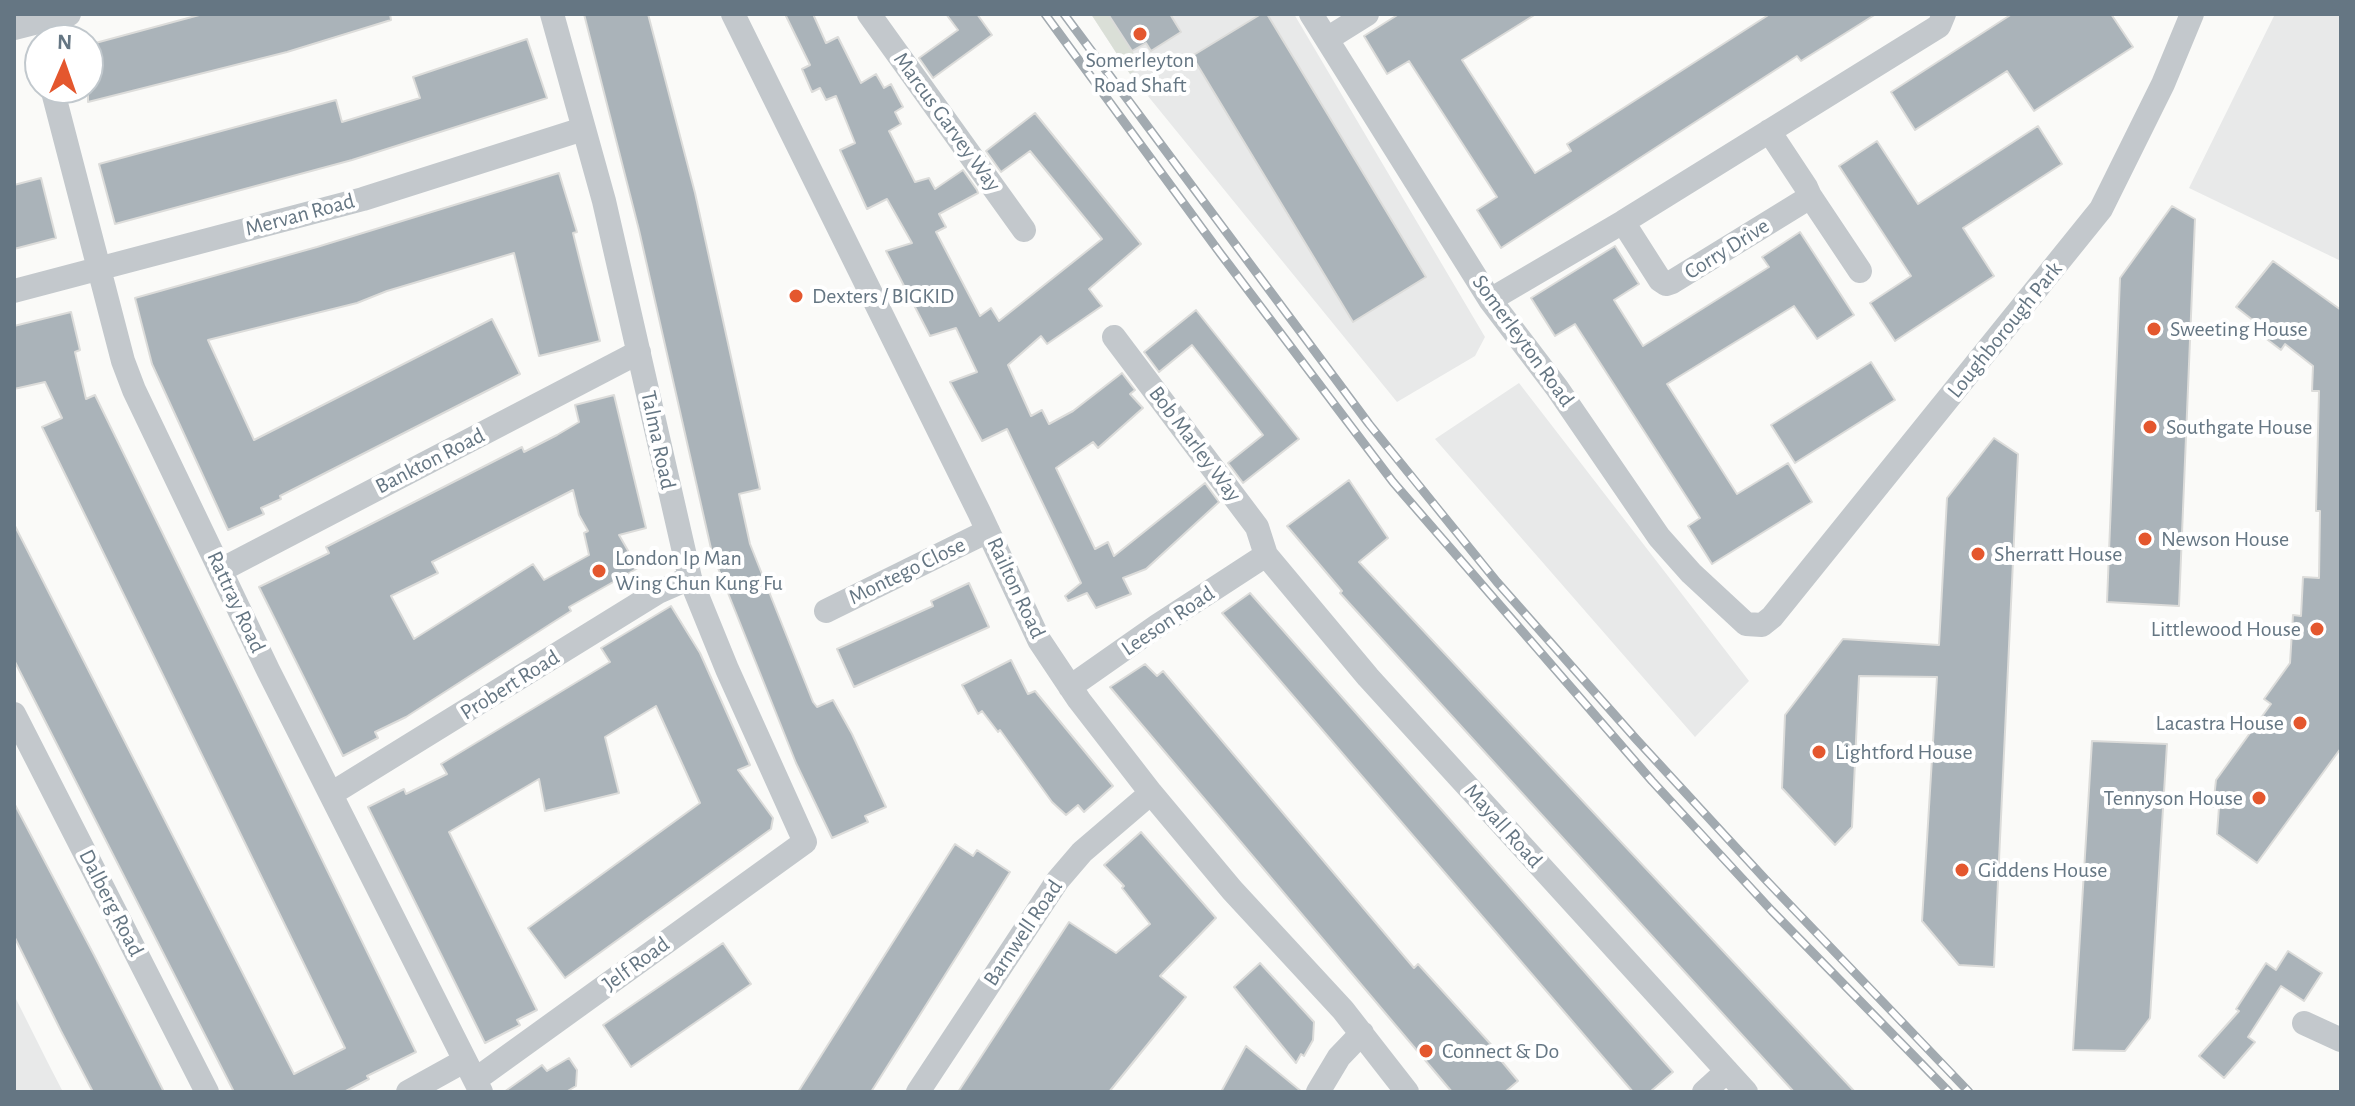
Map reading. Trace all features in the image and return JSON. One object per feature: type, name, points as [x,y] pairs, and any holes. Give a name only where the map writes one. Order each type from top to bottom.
[{"type":"street","points":[[39,24],[69,14]]},
{"type":"street","name":"Talma Road","points":[[552,14],[604,201],[690,578],[727,669],[805,842],[798,848]]},
{"type":"street","name":"Railton Road","points":[[733,14],[1039,640],[1070,687],[1151,793],[1232,890],[1343,1010],[1407,1092]]},
{"type":"street","name":"Marcus Garvey Way","points":[[869,14],[1024,230]]},
{"type":"street","name":"Somerleyton Road","points":[[1311,14],[1490,300],[1555,385],[1659,537],[1691,573],[1746,624],[1762,625],[1772,617]]},
{"type":"street","points":[[1327,39],[1367,14]]},
{"type":"street","points":[[1490,300],[1623,222],[1939,26],[1944,14]]},
{"type":"street","name":"Loughborough Park","points":[[1772,617],[2101,209],[2163,84],[2192,14]]},
{"type":"street","name":"Rattray Road","points":[[56,104],[130,381],[473,1078]]},
{"type":"street","name":"Mervan Road","points":[[14,291],[363,199],[583,129]]},
{"type":"street","points":[[1769,131],[1860,271]]},
{"type":"street","name":"Corry Drive","points":[[1623,222],[1660,280],[1666,284],[1810,196]]},
{"type":"street","name":"Bob Marley Way","points":[[1114,337],[1257,527],[1266,555]]},
{"type":"street","name":"Bankton Road","points":[[221,570],[639,352]]},
{"type":"street","name":"Montego Close","points":[[826,611],[988,531]]},
{"type":"street","name":"Leeson Road","points":[[1070,687],[1266,555]]},
{"type":"street","name":"Mayall Road","points":[[1266,555],[1368,677],[1746,1092]]},
{"type":"street","name":"Probert Road","points":[[331,794],[658,592],[690,578]]},
{"type":"street","name":"Dalberg Road","points":[[14,714],[207,1092]]},
{"type":"street","name":"Barnwell Road","points":[[918,1092],[1058,880],[1082,852],[1151,793]]},
{"type":"street","name":"Jelf Road","points":[[408,1092],[473,1078],[798,848]]},
{"type":"street","points":[[2304,1023],[2341,1040]]},
{"type":"street","points":[[1318,1092],[1339,1057],[1362,1033]]},
{"type":"street","points":[[1704,1092],[1727,1071]]},
{"type":"shaded area","points":[[1091,14],[1294,14],[1485,337],[1475,356],[1397,402],[1130,74]]},
{"type":"shaded area","points":[[1091,14],[1108,14],[1142,66],[1130,74]]},
{"type":"shaded area","points":[[2275,14],[2341,14],[2341,261],[2189,188]]},
{"type":"shaded area","points":[[1519,383],[1749,681],[1695,737],[1435,439]]},
{"type":"shaded area","points":[[14,995],[48,1063],[63,1092],[14,1092]]},
{"type":"building","points":[[203,14],[390,14],[391,20],[287,52],[104,98],[104,41]]},
{"type":"building","points":[[584,14],[648,14],[695,193],[760,489],[739,494],[750,544],[813,702],[817,707],[833,700],[886,807],[865,816],[868,822],[832,838],[796,763],[712,553],[639,230]]},
{"type":"building","points":[[785,14],[813,14],[826,43],[838,37],[861,83],[876,74],[884,88],[891,84],[903,107],[895,112],[901,124],[889,131],[915,182],[929,178],[935,189],[963,170],[977,190],[978,193],[939,214],[946,227],[936,232],[980,316],[991,308],[999,321],[1102,239],[1030,151],[1001,172],[986,151],[1035,113],[1141,244],[1089,289],[1102,306],[1047,344],[1041,336],[1008,365],[1031,416],[1042,410],[1049,424],[1073,411],[1122,373],[1135,390],[1130,394],[1143,408],[1098,448],[1093,442],[1056,468],[1095,549],[1108,542],[1114,556],[1205,483],[1219,502],[1146,569],[1123,578],[1131,594],[1096,608],[1087,593],[1068,601],[1065,596],[1081,583],[1007,429],[982,441],[950,382],[977,372],[956,328],[930,336],[886,251],[912,243],[887,199],[867,209],[840,150],[855,143],[836,96],[826,100],[820,88],[812,92],[802,69],[810,65]]},
{"type":"building","points":[[946,14],[977,14],[992,35],[933,78],[919,58],[958,30]]},
{"type":"building","name":"Somerleyton Road Shaft","points":[[1108,14],[1170,14],[1181,32],[1151,51],[1146,43],[1132,51]]},
{"type":"building","points":[[1261,14],[1267,14],[1426,277],[1353,322],[1192,56]]},
{"type":"building","points":[[1399,14],[1536,14],[1462,60],[1535,173],[1571,151],[1567,144],[1770,14],[1876,14],[1801,61],[1797,56],[1501,248],[1477,210],[1497,197],[1409,61],[1387,74],[1364,36]]},
{"type":"building","points":[[2012,14],[2111,14],[2133,47],[2034,111],[2007,71],[1915,130],[1891,92]]},
{"type":"building","points":[[527,39],[547,98],[352,160],[115,224],[99,164],[336,100],[342,122],[420,98],[413,77]]},
{"type":"building","points":[[2038,126],[2062,164],[1963,228],[1994,276],[1895,341],[1870,303],[1911,276],[1839,166],[1877,141],[1918,204]]},
{"type":"building","points":[[559,173],[577,232],[573,233],[600,341],[539,356],[514,253],[357,303],[208,340],[254,440],[492,319],[520,374],[280,496],[281,499],[261,508],[264,514],[228,530],[152,364],[135,298],[317,247]]},
{"type":"building","points":[[41,178],[56,238],[14,249],[14,185]]},
{"type":"building","points":[[2172,206],[2195,219],[2179,606],[2107,602],[2120,278]]},
{"type":"building","points":[[1800,232],[1854,315],[1817,339],[1794,306],[1667,384],[1737,494],[1788,463],[1812,502],[1712,564],[1688,526],[1700,518],[1575,324],[1555,336],[1531,298],[1615,246],[1639,284],[1614,300],[1643,346],[1769,267],[1762,257]]},
{"type":"building","points":[[2273,261],[2341,310],[2341,748],[2257,863],[2217,834],[2219,807],[2213,807],[2216,780],[2271,704],[2264,699],[2290,663],[2293,615],[2301,616],[2303,577],[2319,578],[2320,511],[2316,511],[2319,391],[2312,391],[2313,366],[2285,344],[2281,350],[2264,337],[2268,332],[2236,307]]},
{"type":"building","points":[[1196,310],[1299,439],[1243,483],[1228,463],[1263,435],[1192,345],[1159,372],[1144,352]]},
{"type":"building","points":[[71,312],[80,350],[75,352],[86,399],[95,395],[416,1052],[367,1076],[369,1079],[344,1092],[234,1092],[14,660],[14,524],[294,1074],[345,1048],[42,427],[62,418],[45,382],[14,389],[14,326]]},
{"type":"building","points":[[1871,362],[1895,400],[1795,463],[1771,425]]},
{"type":"building","points":[[614,395],[646,528],[619,535],[638,568],[569,607],[571,611],[406,717],[375,732],[378,738],[343,756],[259,587],[329,553],[326,547],[522,447],[524,452],[557,435],[579,422],[575,405]],"holes":[[[573,490],[579,515],[588,531],[584,533],[589,555],[544,580],[533,564],[414,639],[391,596],[438,573],[432,562]]]},
{"type":"building","points":[[1994,438],[2018,454],[1994,967],[1959,965],[1922,921],[1937,677],[1859,676],[1852,827],[1835,845],[1782,788],[1785,715],[1843,639],[1939,645],[1947,498]]},
{"type":"building","points":[[1349,480],[1388,538],[1359,562],[1855,1092],[1794,1092],[1340,593],[1342,591],[1287,526]]},
{"type":"building","points":[[969,583],[989,627],[854,687],[837,649],[933,606],[931,601]]},
{"type":"building","points":[[1250,593],[1673,1072],[1650,1092],[1633,1092],[1222,613]]},
{"type":"building","points":[[671,606],[700,653],[750,765],[738,770],[773,818],[771,829],[565,978],[528,928],[700,803],[656,706],[605,737],[619,793],[545,811],[539,779],[449,832],[537,1010],[517,1020],[520,1025],[485,1043],[368,807],[404,789],[406,794],[447,774],[441,764],[610,662],[601,648]]},
{"type":"building","points":[[1011,660],[1028,694],[1035,691],[1113,786],[1084,812],[1078,805],[1066,815],[1052,802],[1000,730],[998,732],[982,711],[978,714],[962,685]]},
{"type":"building","points":[[1145,664],[1157,676],[1163,671],[1414,968],[1418,964],[1496,1050],[1494,1052],[1518,1081],[1505,1092],[1452,1092],[1110,687]]},
{"type":"building","points":[[2092,741],[2167,744],[2150,1018],[2125,1051],[2073,1050]]},
{"type":"building","points":[[14,803],[164,1092],[93,1092],[61,1031],[14,936]]},
{"type":"building","points":[[1141,832],[1216,918],[1160,976],[1186,997],[1109,1092],[958,1092],[1069,922],[1116,953],[1150,924],[1122,888],[1124,886],[1104,865]]},
{"type":"building","points":[[955,844],[973,856],[977,850],[1010,872],[916,1021],[871,1092],[798,1092]]},
{"type":"building","points":[[723,943],[751,984],[631,1067],[603,1025]]},
{"type":"building","points":[[2288,951],[2322,973],[2304,1001],[2281,986],[2248,1037],[2255,1042],[2224,1078],[2199,1056],[2239,1011],[2236,1009],[2266,963],[2276,970]]},
{"type":"building","points":[[1260,963],[1314,1022],[1313,1040],[1296,1063],[1234,987]]},
{"type":"building","points":[[1246,1046],[1302,1092],[1221,1092]]},
{"type":"building","points":[[569,1058],[577,1070],[576,1086],[566,1092],[504,1092],[542,1065],[547,1071]]},
{"type":"railway","points":[[1045,14],[1393,482],[1652,781],[1772,911],[1949,1092]]},
{"type":"railway","points":[[1064,14],[1369,424],[1497,582],[1765,879],[1969,1092]]},
{"type":"place","name":"Somerleyton Road Shaft","points":[[1140,34]]},
{"type":"place","name":"Dexters / BIGKID","points":[[796,296]]},
{"type":"place","name":"Sweeting House","points":[[2154,329]]},
{"type":"place","name":"Southgate House","points":[[2150,427]]},
{"type":"place","name":"Newson House","points":[[2145,539]]},
{"type":"place","name":"Sherratt House","points":[[1978,554]]},
{"type":"place","name":"London Ip Man Wing Chun Kung Fu","points":[[599,571]]},
{"type":"place","name":"Littlewood House","points":[[2317,629]]},
{"type":"place","name":"Lacastra House","points":[[2300,723]]},
{"type":"place","name":"Lightford House","points":[[1819,752]]},
{"type":"place","name":"Tennyson House","points":[[2259,798]]},
{"type":"place","name":"Giddens House","points":[[1962,870]]},
{"type":"place","name":"Connect & Do","points":[[1426,1051]]}]
